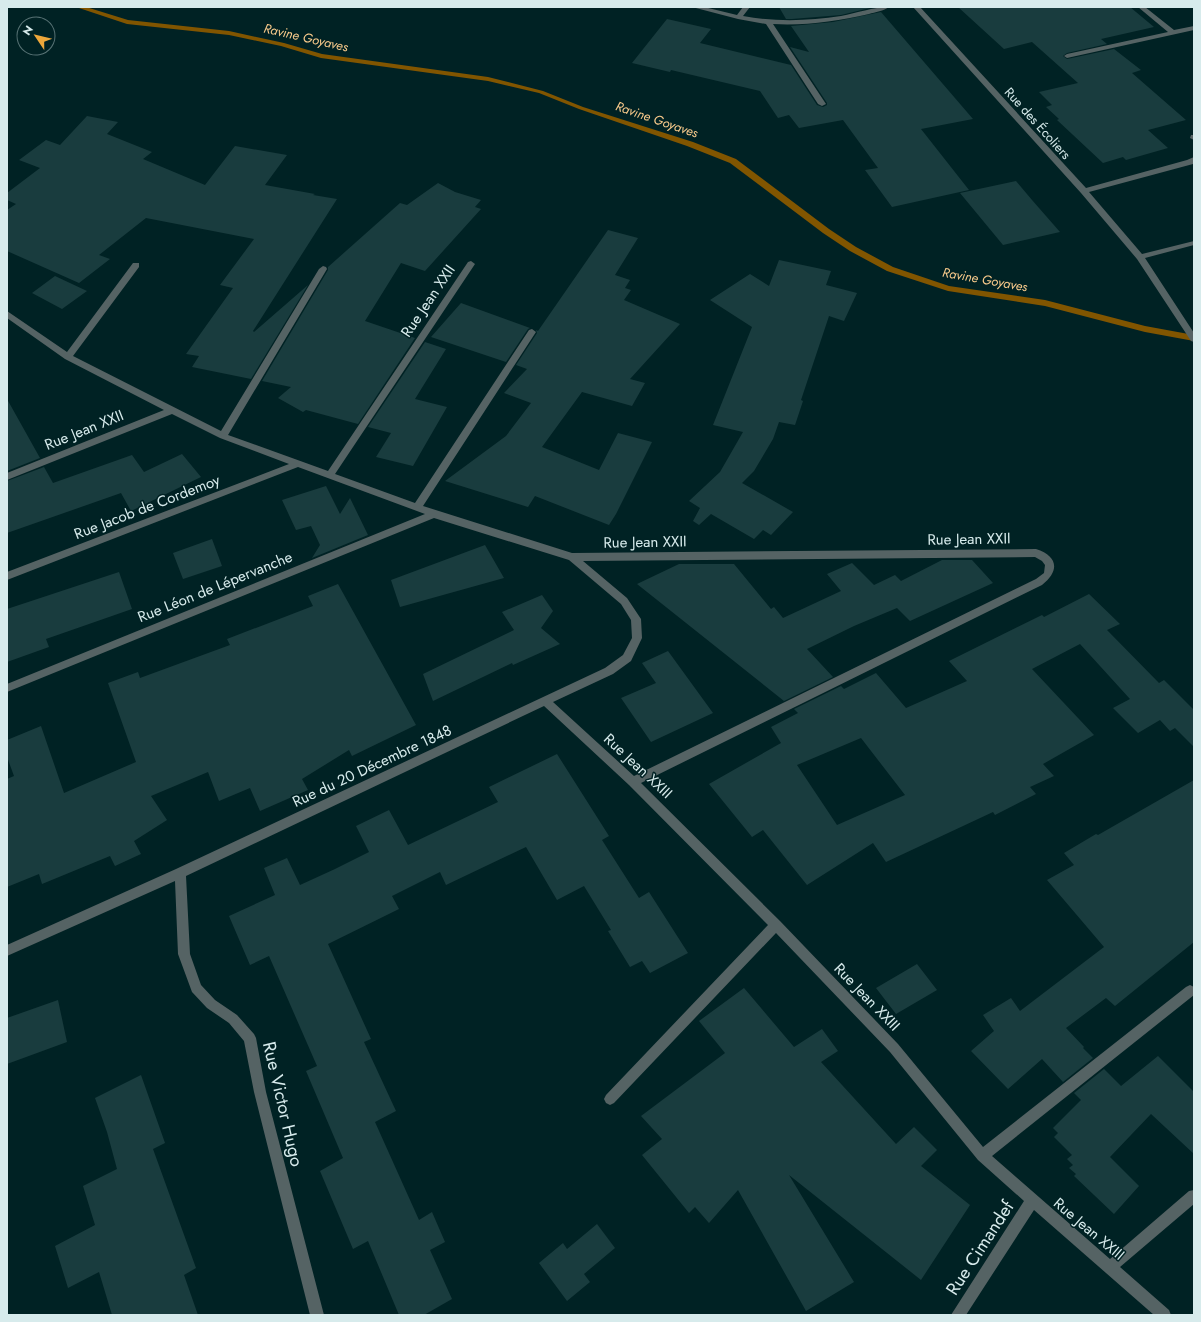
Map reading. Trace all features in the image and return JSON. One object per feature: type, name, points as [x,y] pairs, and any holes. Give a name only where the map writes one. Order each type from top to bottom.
[{"type":"street","points":[[695,7],[768,22],[808,22],[866,13],[886,7]]},
{"type":"street","points":[[738,17],[747,7]]},
{"type":"street","name":"Rue des Écoliers","points":[[916,7],[1084,191],[1140,257],[1194,339]]},
{"type":"street","points":[[1142,7],[1172,32]]},
{"type":"street","points":[[768,22],[822,104]]},
{"type":"street","points":[[1067,56],[1194,28]]},
{"type":"street","points":[[1084,191],[1190,162],[1194,159]]},
{"type":"street","points":[[1140,257],[1194,243]]},
{"type":"street","name":"Rue Jean XXII","points":[[329,476],[471,264]]},
{"type":"street","points":[[68,356],[136,265]]},
{"type":"street","points":[[223,436],[323,269]]},
{"type":"street","name":"Rue Jean XXII","points":[[7,314],[68,356],[223,436],[434,514],[572,557],[1036,553],[1045,558],[1050,566],[1048,575],[1039,582],[633,782]]},
{"type":"street","points":[[417,508],[532,332]]},
{"type":"street","name":"Rue Jean XXII","points":[[7,477],[172,410]]},
{"type":"street","name":"Rue Jacob de Cordemoy","points":[[7,576],[298,464]]},
{"type":"street","name":"Rue Léon de Lépervanche","points":[[7,688],[434,514]]},
{"type":"street","name":"Rue du 20 Décembre 1848","points":[[7,950],[180,873],[609,671],[627,658],[636,638],[636,618],[624,601],[572,557]]},
{"type":"street","name":"Rue Jean XXIII","points":[[544,701],[633,782],[776,925],[894,1048],[982,1156],[1032,1202],[1110,1267],[1164,1315]]},
{"type":"street","name":"Rue Victor Hugo","points":[[180,873],[184,954],[196,988],[211,1004],[233,1019],[250,1038],[260,1092],[317,1315]]},
{"type":"street","points":[[610,1100],[776,925]]},
{"type":"street","points":[[982,1156],[1190,991]]},
{"type":"street","points":[[1110,1267],[1194,1196]]},
{"type":"street","name":"Rue Cimandef","points":[[958,1315],[1032,1202]]},
{"type":"building","points":[[779,7],[874,7],[841,15],[786,19]]},
{"type":"building","points":[[958,7],[1130,7],[1154,27],[1101,39],[1107,44],[1067,53],[1063,56],[1067,59],[1114,49],[1141,70],[1132,73],[1186,120],[1148,130],[1168,148],[1126,160],[1123,157],[1103,163],[1057,120],[1059,119],[1046,107],[1052,105],[1039,92],[1078,83],[1032,42],[1004,49]]},
{"type":"building","points":[[881,12],[973,119],[921,129],[969,190],[892,207],[865,170],[878,168],[843,120],[799,128],[789,115],[778,118],[760,91],[671,70],[670,72],[632,63],[667,19],[711,29],[700,43],[791,65],[817,105],[823,107],[827,105],[827,103],[790,47],[809,52],[791,26],[833,22]]},
{"type":"building","points":[[87,116],[118,122],[107,134],[152,152],[143,159],[205,185],[235,146],[287,155],[265,185],[337,199],[253,331],[254,332],[308,285],[251,379],[192,367],[199,356],[186,354],[233,288],[220,285],[254,239],[146,218],[99,255],[110,259],[79,283],[7,251],[7,210],[16,204],[7,200],[7,193],[40,168],[19,160],[46,140],[60,145]]},
{"type":"building","points":[[1016,181],[1060,232],[1003,245],[960,193]]},
{"type":"building","points":[[438,183],[455,192],[481,200],[475,207],[481,209],[425,271],[401,263],[365,321],[415,338],[358,424],[306,410],[303,412],[278,398],[291,387],[262,381],[328,270],[328,267],[400,203],[407,205]]},
{"type":"building","points":[[608,230],[638,238],[615,275],[630,280],[625,288],[631,290],[624,300],[680,324],[630,379],[645,383],[632,406],[582,392],[542,447],[599,470],[618,433],[652,442],[609,525],[535,496],[528,507],[445,481],[506,436],[531,403],[504,393],[527,369],[516,365],[537,333],[536,330],[538,331]]},
{"type":"building","points":[[779,260],[831,271],[826,285],[857,293],[844,321],[829,316],[801,400],[803,401],[795,425],[779,422],[773,439],[754,471],[742,483],[793,512],[771,535],[763,530],[754,539],[711,514],[699,525],[693,521],[700,508],[689,501],[720,472],[743,432],[713,425],[752,327],[710,300],[750,274],[769,286]]},
{"type":"building","points":[[55,276],[87,291],[62,309],[32,293]]},
{"type":"building","points":[[461,303],[530,328],[506,362],[431,337]]},
{"type":"building","points":[[425,342],[446,349],[415,399],[447,407],[413,466],[376,457],[391,433],[368,427]]},
{"type":"building","points":[[7,399],[40,458],[7,471]]},
{"type":"building","points":[[182,454],[201,477],[131,511],[121,493],[7,533],[7,481],[44,467],[53,483],[132,455],[144,472]]},
{"type":"building","points":[[326,486],[340,514],[350,498],[368,535],[312,558],[320,545],[311,526],[296,530],[282,500]]},
{"type":"building","points":[[212,539],[222,566],[183,579],[173,553]]},
{"type":"building","points":[[485,545],[504,578],[400,607],[391,580]]},
{"type":"building","points":[[942,560],[972,560],[993,583],[910,621],[897,608],[854,626],[807,649],[833,677],[784,701],[637,584],[679,564],[734,564],[771,609],[774,607],[783,618],[841,591],[827,574],[852,563],[874,585],[895,575],[901,581]]},
{"type":"building","points":[[119,572],[132,609],[46,639],[49,647],[7,662],[7,609]]},
{"type":"building","points":[[338,584],[416,725],[352,756],[349,750],[302,779],[308,790],[260,811],[250,788],[219,801],[208,772],[151,796],[167,820],[134,841],[141,854],[115,866],[110,856],[42,884],[39,874],[7,887],[7,779],[14,776],[7,757],[7,740],[41,726],[64,793],[136,762],[108,683],[138,672],[140,678],[230,645],[227,639],[313,606],[308,596]]},
{"type":"building","points":[[1089,594],[1120,624],[1107,630],[1159,683],[1164,680],[1194,710],[1194,747],[1175,728],[1170,731],[1160,720],[1138,733],[1113,708],[1130,699],[1080,644],[1032,669],[1094,735],[1043,764],[1054,776],[1030,787],[1036,794],[995,815],[993,812],[886,862],[873,843],[807,885],[763,830],[752,837],[709,784],[781,743],[771,727],[798,713],[794,709],[841,686],[844,689],[876,673],[906,708],[967,681],[949,661],[1042,615],[1044,617]],"holes":[[[861,738],[905,795],[837,825],[797,765]]]},
{"type":"building","points":[[542,595],[553,611],[541,628],[560,644],[513,665],[512,663],[433,701],[423,674],[514,630],[502,612]]},
{"type":"building","points":[[668,651],[713,713],[651,742],[621,698],[656,683],[642,663]]},
{"type":"building","points":[[557,754],[609,836],[602,840],[639,898],[649,892],[688,953],[650,973],[642,961],[630,967],[608,931],[611,930],[584,886],[557,900],[526,847],[446,885],[440,872],[392,896],[399,909],[328,944],[371,1039],[364,1042],[396,1111],[375,1122],[419,1220],[432,1212],[445,1242],[430,1250],[452,1299],[424,1315],[399,1315],[368,1241],[353,1249],[320,1171],[343,1158],[306,1071],[317,1066],[269,956],[250,965],[229,916],[275,895],[264,868],[287,858],[300,885],[335,869],[369,852],[356,826],[389,810],[408,845],[498,802],[489,787]]},
{"type":"building","points":[[1194,780],[1194,942],[1115,1006],[1106,998],[1066,1028],[1093,1058],[1063,1082],[1042,1059],[1008,1089],[971,1051],[994,1031],[983,1015],[1011,998],[1020,1011],[1104,947],[1047,880],[1074,865],[1064,853]]},
{"type":"building","points":[[917,964],[937,990],[896,1014],[876,988]]},
{"type":"building","points":[[744,988],[794,1047],[822,1029],[838,1051],[821,1062],[896,1144],[914,1127],[937,1150],[921,1166],[970,1205],[921,1280],[789,1175],[854,1282],[806,1311],[738,1190],[709,1223],[695,1207],[689,1213],[642,1155],[662,1139],[641,1116],[725,1053],[699,1021]]},
{"type":"building","points":[[58,1000],[67,1042],[7,1064],[7,1018]]},
{"type":"building","points":[[1158,1056],[1194,1092],[1194,1154],[1151,1114],[1110,1157],[1139,1186],[1114,1214],[1074,1176],[1076,1174],[1069,1168],[1073,1165],[1067,1159],[1072,1155],[1054,1137],[1058,1133],[1053,1128],[1081,1100],[1074,1093],[1104,1069],[1121,1086]]},
{"type":"building","points":[[141,1075],[165,1143],[153,1149],[196,1268],[184,1275],[198,1315],[112,1315],[99,1272],[68,1288],[55,1246],[95,1225],[83,1186],[117,1169],[107,1132],[95,1098]]},
{"type":"building","points":[[597,1224],[615,1248],[584,1274],[590,1282],[567,1301],[539,1263],[563,1243],[567,1249]]},
{"type":"waterway","name":"Ravine Goyaves","points":[[79,7],[127,22],[229,33],[282,44],[321,56],[488,79],[541,92],[581,108],[690,144],[733,161],[826,231],[853,249],[890,269],[948,288],[1045,303],[1145,329],[1194,338]]}]
